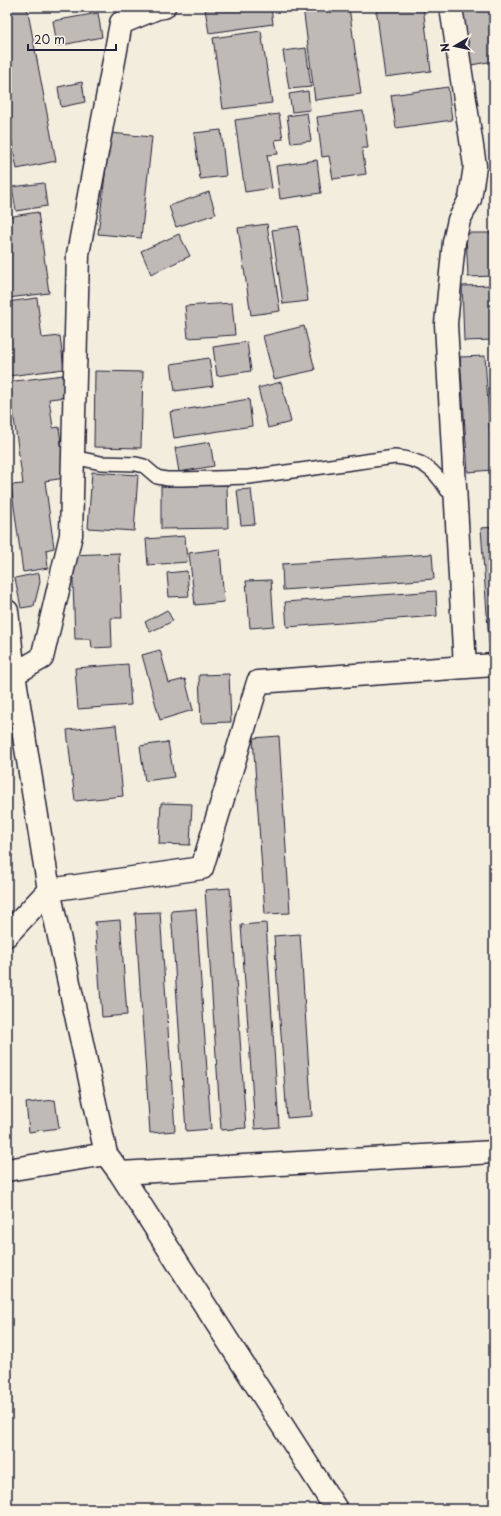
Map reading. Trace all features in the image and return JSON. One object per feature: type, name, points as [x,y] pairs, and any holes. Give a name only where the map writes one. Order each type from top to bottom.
[{"type":"street","points":[[14,674],[42,658],[71,535],[78,254],[121,23],[157,8],[164,7]]},
{"type":"street","points":[[451,7],[475,166],[470,199],[459,220],[454,242],[446,324],[465,667]]},
{"type":"street","points":[[7,611],[14,674],[49,890],[106,1154],[336,1509]]},
{"type":"street","points":[[7,935],[49,890],[202,868],[258,682],[494,665]]},
{"type":"street","points":[[120,1174],[494,1152]]},
{"type":"street","points":[[7,1170],[106,1154]]},
{"type":"lane","points":[[73,457],[101,463],[119,462],[136,464],[144,466],[157,477],[182,480],[249,477],[396,457],[417,461],[433,470],[447,490],[456,490]]},
{"type":"building","points":[[7,7],[27,7],[56,161],[17,169],[10,132],[7,133]]},
{"type":"building","points":[[217,7],[271,7],[273,24],[209,33],[205,9]]},
{"type":"building","points":[[303,7],[349,7],[361,94],[315,100]]},
{"type":"building","points":[[376,7],[423,7],[431,71],[385,77]]},
{"type":"building","points":[[462,7],[494,7],[494,61],[471,65]]},
{"type":"building","points":[[98,13],[102,37],[57,46],[53,21]]},
{"type":"building","points":[[261,31],[272,103],[223,109],[213,38]]},
{"type":"building","points":[[306,48],[311,87],[289,89],[283,51]]},
{"type":"building","points":[[82,82],[85,102],[61,107],[58,87]]},
{"type":"building","points":[[448,87],[452,120],[396,128],[391,95]]},
{"type":"building","points":[[308,91],[310,110],[292,112],[289,94]]},
{"type":"building","points":[[363,111],[368,148],[362,148],[366,174],[333,179],[329,156],[322,157],[317,117]]},
{"type":"building","points":[[307,113],[311,141],[291,143],[287,116]]},
{"type":"building","points":[[279,114],[283,139],[275,140],[278,154],[267,155],[272,188],[245,192],[235,120]]},
{"type":"building","points":[[221,130],[226,176],[200,179],[194,133]]},
{"type":"building","points":[[110,133],[152,137],[141,238],[98,234]]},
{"type":"building","points":[[317,160],[321,193],[280,199],[276,166]]},
{"type":"building","points":[[44,183],[47,206],[16,211],[12,187]]},
{"type":"building","points":[[209,192],[216,214],[176,227],[169,206]]},
{"type":"building","points":[[38,212],[49,293],[8,298],[7,217]]},
{"type":"building","points":[[267,224],[280,311],[251,315],[238,228]]},
{"type":"building","points":[[298,226],[308,301],[283,304],[272,230]]},
{"type":"building","points":[[466,233],[494,233],[494,276],[468,277]]},
{"type":"building","points":[[179,234],[190,256],[151,274],[141,251]]},
{"type":"building","points":[[494,285],[494,340],[464,341],[462,286]]},
{"type":"building","points":[[37,298],[42,338],[60,336],[64,369],[9,376],[7,364],[7,302]]},
{"type":"building","points":[[232,303],[235,335],[188,338],[185,306]]},
{"type":"building","points":[[304,326],[315,370],[274,379],[263,336]]},
{"type":"building","points":[[247,342],[251,371],[217,376],[213,347]]},
{"type":"building","points":[[485,356],[492,470],[468,472],[460,357]]},
{"type":"building","points":[[209,358],[213,386],[175,391],[171,364]]},
{"type":"building","points":[[492,358],[494,358],[494,390]]},
{"type":"building","points":[[95,371],[143,372],[141,448],[94,447]]},
{"type":"building","points":[[63,375],[66,397],[49,399],[53,428],[59,427],[65,478],[45,481],[54,548],[46,550],[48,568],[23,572],[11,485],[23,484],[13,411],[7,412],[7,382]]},
{"type":"building","points":[[281,382],[291,422],[268,428],[258,388]]},
{"type":"building","points":[[249,399],[252,426],[174,438],[170,412]]},
{"type":"building","points":[[210,442],[214,466],[179,472],[175,448]]},
{"type":"building","points":[[92,472],[138,475],[134,531],[88,528]]},
{"type":"building","points":[[227,485],[228,528],[161,529],[161,486]]},
{"type":"building","points":[[251,489],[255,524],[241,525],[237,490]]},
{"type":"building","points":[[494,527],[494,642],[489,643],[481,528]]},
{"type":"building","points":[[185,536],[187,562],[148,565],[146,539]]},
{"type":"building","points":[[220,549],[224,602],[195,605],[189,553]]},
{"type":"building","points":[[119,553],[122,618],[111,618],[112,647],[92,648],[91,639],[75,639],[72,555]]},
{"type":"building","points":[[432,554],[434,579],[283,590],[282,564]]},
{"type":"building","points":[[187,571],[189,596],[169,597],[167,573]]},
{"type":"building","points":[[39,573],[40,582],[34,606],[21,608],[15,578]]},
{"type":"building","points":[[271,580],[274,626],[250,628],[246,581]]},
{"type":"building","points":[[436,591],[437,616],[287,627],[285,602]]},
{"type":"building","points":[[167,610],[173,621],[150,632],[145,622]]},
{"type":"building","points":[[160,650],[169,683],[185,679],[193,710],[160,720],[142,655]]},
{"type":"building","points":[[128,664],[131,705],[78,709],[75,668]]},
{"type":"building","points":[[229,674],[231,722],[201,723],[199,675]]},
{"type":"building","points":[[116,725],[123,796],[75,801],[67,730]]},
{"type":"building","points":[[279,736],[290,913],[265,914],[253,738]]},
{"type":"building","points":[[168,742],[174,777],[145,781],[140,746]]},
{"type":"building","points":[[161,803],[192,804],[190,845],[159,844]]},
{"type":"building","points":[[230,888],[246,1128],[221,1130],[205,890]]},
{"type":"building","points":[[196,909],[211,1129],[186,1131],[171,911]]},
{"type":"building","points":[[160,912],[175,1131],[150,1133],[135,913]]},
{"type":"building","points":[[120,920],[127,1015],[102,1017],[95,922]]},
{"type":"building","points":[[266,923],[279,1127],[255,1129],[241,925]]},
{"type":"building","points":[[300,934],[312,1116],[287,1118],[274,936]]},
{"type":"building","points":[[55,1100],[59,1128],[29,1132],[26,1103]]}]
